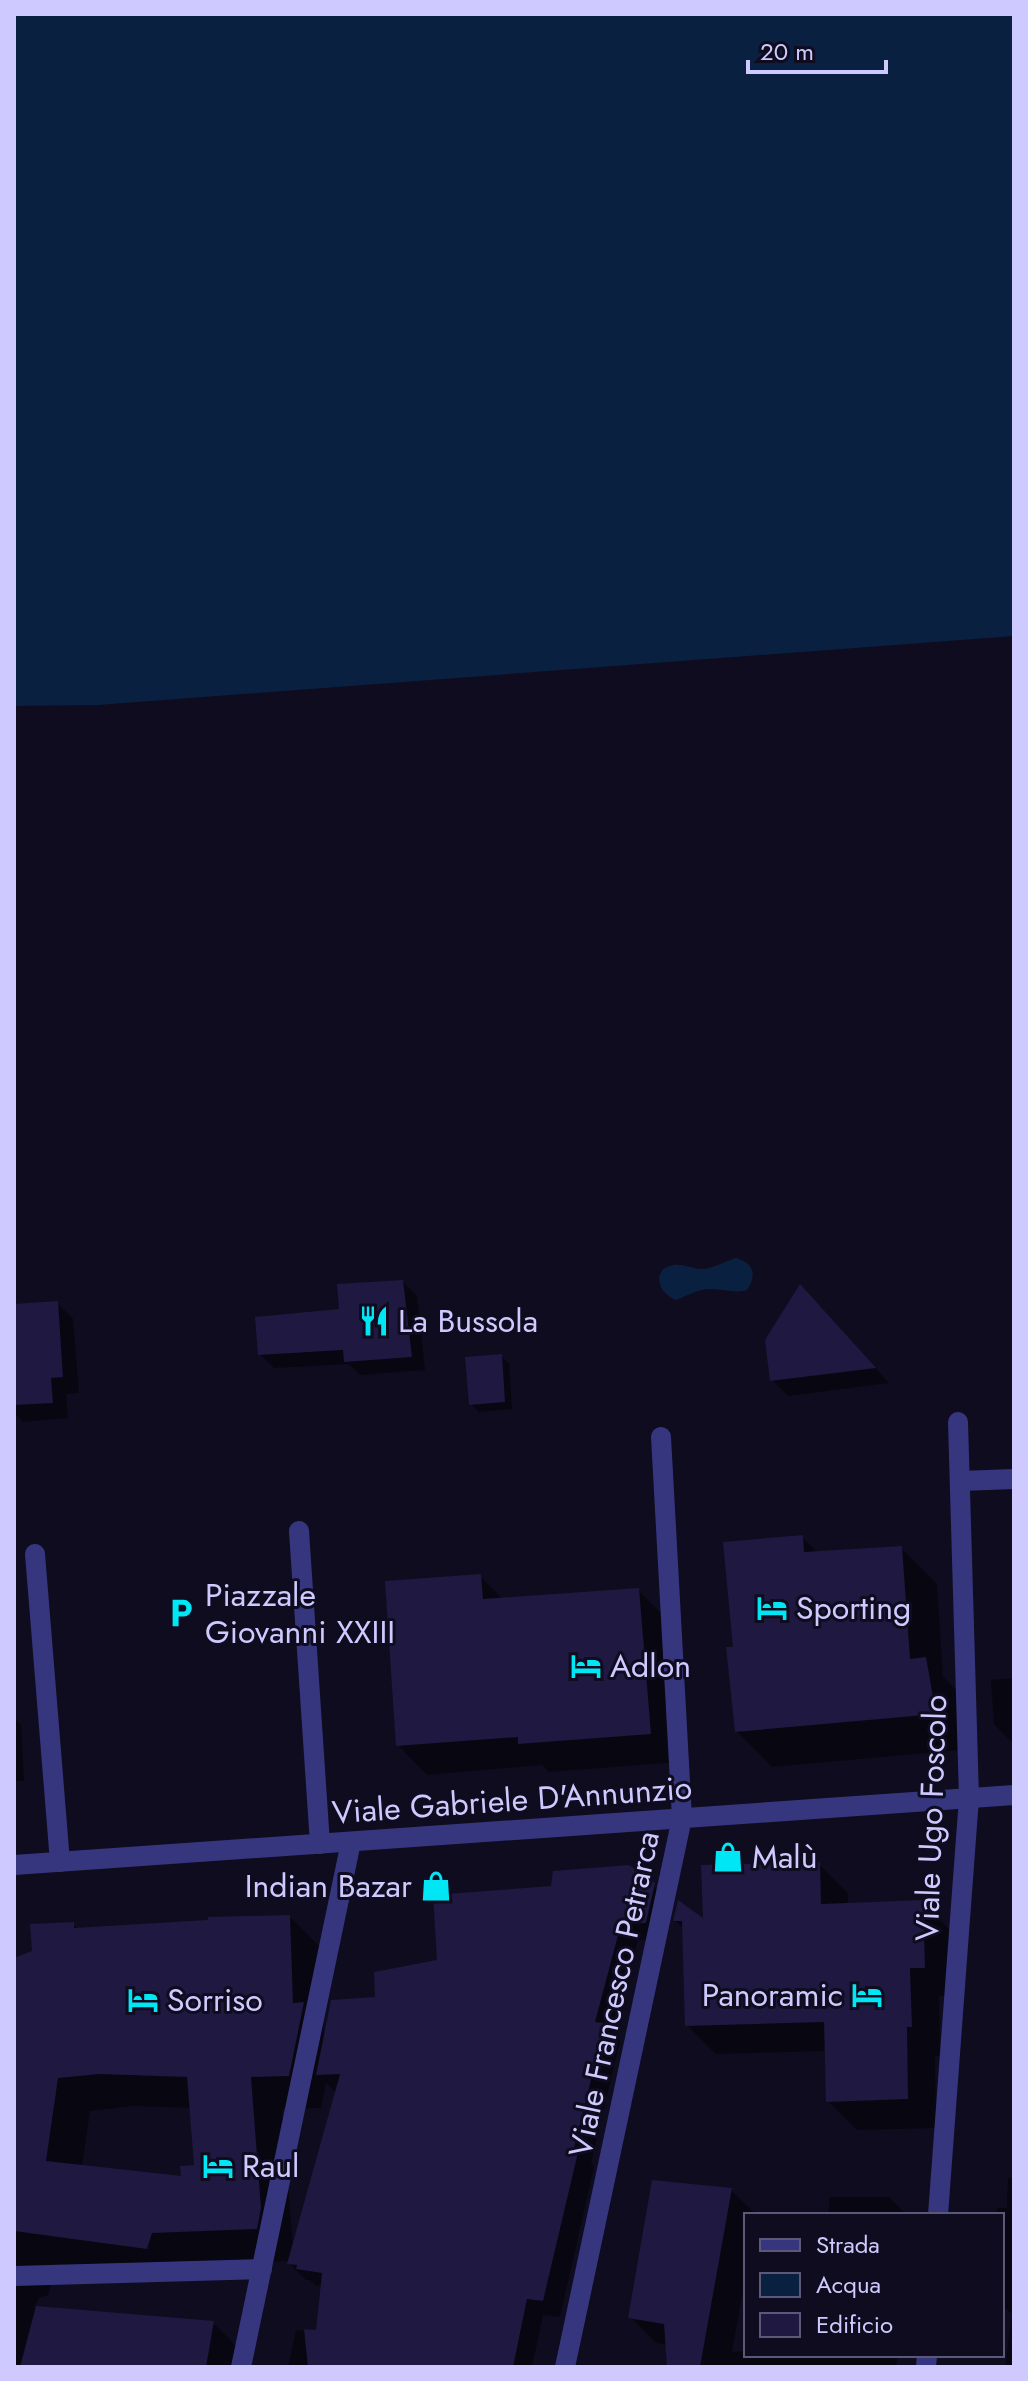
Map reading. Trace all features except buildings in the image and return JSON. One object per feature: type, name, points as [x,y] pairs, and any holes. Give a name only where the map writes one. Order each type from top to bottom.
[{"type":"street","name":"Viale Ugo Foscolo","points":[[938,2213],[969,1798],[958,1422]]},
{"type":"street","name":"Viale Francesco Petrarca","points":[[565,2367],[682,1818],[661,1437]]},
{"type":"street","points":[[960,1481],[1014,1479]]},
{"type":"street","points":[[299,1531],[320,1844]]},
{"type":"street","points":[[35,1554],[60,1862]]},
{"type":"street","name":"Viale Gabriele D'Annunzio","points":[[14,1865],[1014,1795]]},
{"type":"street","points":[[241,2367],[351,1842]]},
{"type":"street","points":[[14,2276],[262,2269]]},
{"type":"water","points":[[14,14],[1014,14],[1014,636],[98,705],[14,706]]},
{"type":"water","points":[[736,1258],[747,1263],[752,1270],[747,1290],[708,1289],[676,1300],[661,1287],[660,1276],[667,1267],[678,1265],[705,1269]]},
{"type":"place","name":"La Bussola","points":[[374,1321]]},
{"type":"place","name":"Sporting","points":[[772,1608]]},
{"type":"place","name":"Piazzale Giovanni XXIII","points":[[181,1613]]},
{"type":"place","name":"Adlon","points":[[586,1666]]},
{"type":"place","name":"Malù","points":[[728,1857]]},
{"type":"place","name":"Indian Bazar","points":[[436,1886]]},
{"type":"place","name":"Panoramic","points":[[867,1995]]},
{"type":"place","name":"Sorriso","points":[[143,2000]]},
{"type":"place","name":"Raul","points":[[218,2166]]}]
